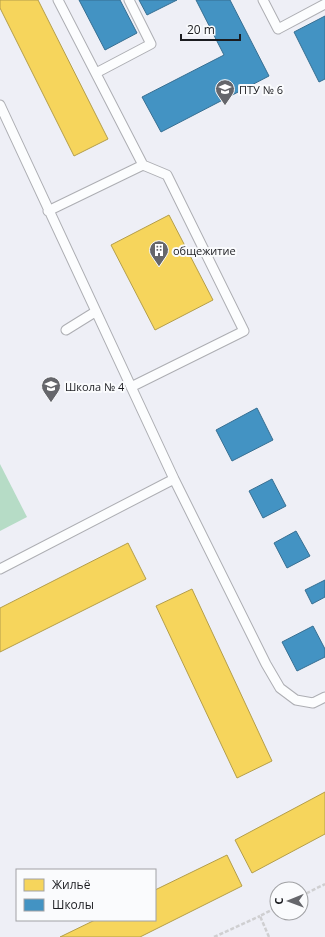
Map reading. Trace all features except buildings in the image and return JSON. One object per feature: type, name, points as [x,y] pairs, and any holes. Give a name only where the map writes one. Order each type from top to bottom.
[{"type":"lane","points":[[58,0],[143,165],[167,175],[244,331],[131,387]]},
{"type":"lane","points":[[96,73],[151,44],[129,0]]},
{"type":"lane","points":[[263,0],[278,29],[325,4]]},
{"type":"lane","points":[[0,105],[174,479],[266,664],[280,688],[296,700],[313,703],[325,697]]},
{"type":"lane","points":[[48,211],[143,165]]},
{"type":"lane","points":[[66,330],[95,312]]},
{"type":"lane","points":[[0,569],[174,479]]},
{"type":"path","points":[[309,892],[325,884]]},
{"type":"path","points":[[214,937],[269,911]]},
{"type":"path","points":[[260,916],[269,937]]},
{"type":"green space","points":[[0,464],[27,517],[0,531]]},
{"type":"place","name":"ПТУ № 6","points":[[225,106]]},
{"type":"place","name":"общежитие","points":[[159,267]]},
{"type":"place","name":"Школа № 4","points":[[51,403]]}]
